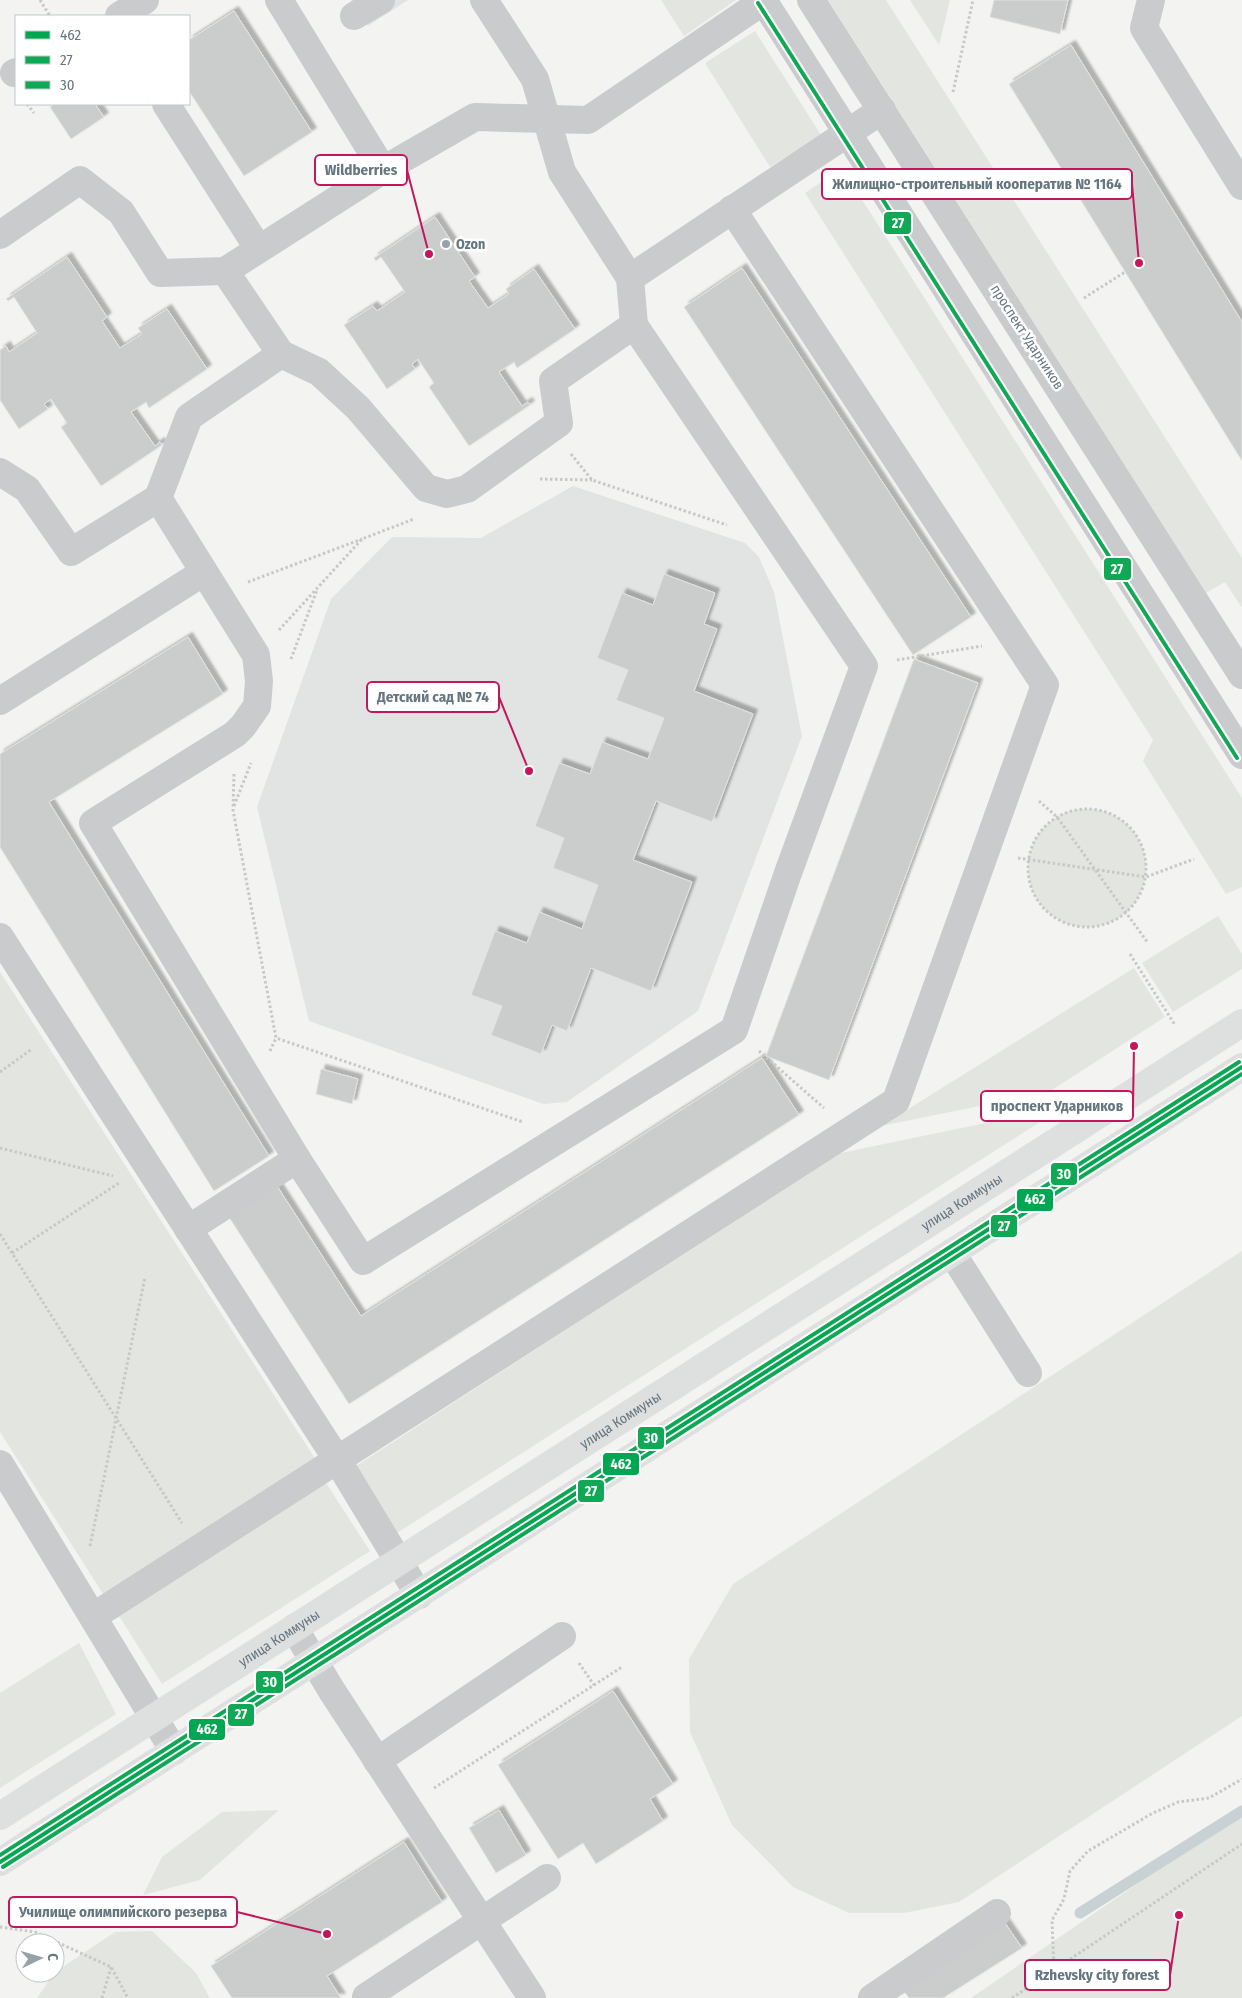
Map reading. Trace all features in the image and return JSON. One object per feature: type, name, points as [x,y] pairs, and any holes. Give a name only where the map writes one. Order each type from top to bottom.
[{"type":"main road","name":"улица Коммуны","points":[[0,1816],[1242,1022]]},
{"type":"main road","points":[[0,1862],[1242,1067]]},
{"type":"street","points":[[121,15],[145,0]]},
{"type":"street","points":[[279,0],[383,170]]},
{"type":"street","points":[[354,16],[380,0]]},
{"type":"street","points":[[158,498],[256,655],[259,681],[257,706],[235,734],[93,823],[297,1159],[363,1261],[734,1030],[788,873],[864,666],[634,325],[630,278],[562,172],[535,79],[484,0]]},
{"type":"street","points":[[0,235],[80,180],[121,212],[160,273],[225,272],[258,248],[383,170],[475,117],[588,120],[764,0],[1242,755]]},
{"type":"street","name":"проспект Ударников","points":[[812,0],[1242,675]]},
{"type":"street","points":[[1151,0],[1144,28],[1242,186]]},
{"type":"street","points":[[167,105],[258,248]]},
{"type":"street","points":[[630,278],[882,110]]},
{"type":"street","points":[[87,1605],[198,1548],[338,1461],[896,1101],[1045,685],[732,209]]},
{"type":"street","points":[[225,272],[281,354],[319,372],[358,408],[426,488],[446,494],[467,490],[559,423],[553,381],[634,325]]},
{"type":"street","points":[[0,472],[27,489],[71,552],[158,498],[189,417],[281,354]]},
{"type":"street","points":[[0,701],[211,583]]},
{"type":"street","points":[[0,937],[137,1172],[188,1229],[338,1461],[418,1595]]},
{"type":"street","points":[[188,1229],[297,1159]]},
{"type":"street","points":[[952,1253],[1028,1373]]},
{"type":"street","points":[[0,1464],[174,1751]]},
{"type":"street","points":[[294,1628],[315,1660],[332,1692],[532,1998]]},
{"type":"street","points":[[377,1761],[562,1636]]},
{"type":"street","points":[[366,1997],[548,1878]]},
{"type":"street","points":[[872,1998],[997,1913]]},
{"type":"path","points":[[40,0],[49,15]]},
{"type":"path","points":[[953,92],[973,0]]},
{"type":"path","points":[[28,105],[34,113]]},
{"type":"path","points":[[1019,195],[1061,169]]},
{"type":"path","points":[[1084,298],[1125,272]]},
{"type":"path","points":[[559,423],[569,452],[592,480],[734,527]]},
{"type":"path","points":[[211,583],[362,539],[436,510],[446,494]]},
{"type":"path","points":[[256,655],[362,539]]},
{"type":"path","points":[[864,666],[1016,640]]},
{"type":"path","points":[[235,734],[233,810],[276,1038],[562,1136]]},
{"type":"path","points":[[1013,777],[1057,817],[1148,942]]},
{"type":"path","points":[[1082,809],[1108,813],[1120,819],[1138,838],[1143,851],[1146,877],[1142,890],[1127,912],[1116,920],[1092,928],[1066,924],[1044,909],[1036,898],[1028,873],[1028,860],[1038,835],[1057,817],[1082,809]]},
{"type":"path","points":[[986,850],[1028,860],[1146,877],[1194,859]]},
{"type":"path","points":[[1130,954],[1175,1025]]},
{"type":"path","points":[[734,1030],[850,1131]]},
{"type":"path","points":[[0,1072],[35,1047]]},
{"type":"path","points":[[0,1148],[137,1172]]},
{"type":"path","points":[[12,1253],[137,1172]]},
{"type":"path","points":[[0,1234],[198,1548]]},
{"type":"path","points":[[87,1605],[117,1419],[145,1277]]},
{"type":"path","points":[[406,1806],[622,1667]]},
{"type":"path","points":[[1054,1969],[1052,1920],[1064,1898],[1070,1872],[1088,1851],[1153,1813],[1178,1802],[1209,1798],[1242,1779]]},
{"type":"path","points":[[1012,1998],[1242,1844]]},
{"type":"path","points":[[0,1927],[35,1932],[111,1967],[128,1998]]},
{"type":"path","points":[[102,1998],[111,1967]]},
{"type":"shaded area","points":[[351,0],[408,0],[368,26]]},
{"type":"shaded area","points":[[661,0],[736,0],[684,36]]},
{"type":"shaded area","points":[[828,0],[886,0],[1242,558],[1242,608],[1225,582],[1206,593]]},
{"type":"shaded area","points":[[910,0],[950,0],[939,45]]},
{"type":"shaded area","points":[[755,31],[821,135],[770,167],[705,63]]},
{"type":"shaded area","points":[[842,168],[1242,798],[1242,887],[1226,894],[1143,761],[1153,740],[805,193]]},
{"type":"shaded area","points":[[573,486],[745,543],[759,557],[774,592],[802,736],[698,1011],[567,1102],[543,1104],[309,1021],[257,807],[331,599],[392,537],[481,538]]},
{"type":"shaded area","points":[[1087,809],[1099,810],[1110,814],[1129,826],[1141,845],[1145,856],[1145,880],[1141,891],[1129,910],[1110,922],[1099,926],[1087,927],[1075,926],[1064,922],[1045,910],[1033,891],[1029,880],[1028,868],[1029,856],[1033,845],[1045,826],[1064,814],[1075,810]]},
{"type":"shaded area","points":[[1218,916],[1242,954],[1242,969],[1173,1012],[1142,963]]},
{"type":"shaded area","points":[[1134,968],[1165,1017],[1049,1092],[881,1126]]},
{"type":"shaded area","points":[[0,972],[316,1460],[103,1594],[0,1432]]},
{"type":"shaded area","points":[[1051,1115],[397,1533],[356,1466],[836,1154],[1019,1116]]},
{"type":"shaded area","points":[[1242,1251],[1242,1716],[959,1902],[904,1913],[849,1913],[793,1887],[732,1825],[690,1732],[689,1659],[733,1584]]},
{"type":"shaded area","points":[[326,1483],[370,1551],[162,1684],[119,1616]]},
{"type":"shaded area","points":[[79,1643],[116,1714],[0,1788],[0,1693]]},
{"type":"shaded area","points":[[279,1810],[200,1880],[143,1895],[162,1857],[222,1812]]},
{"type":"shaded area","points":[[1242,1812],[1242,1998],[971,1998]]},
{"type":"shaded area","points":[[152,1931],[196,1973],[210,1998],[37,1998],[47,1983],[65,1983],[65,1965],[115,1932]]},
{"type":"building","points":[[994,0],[1068,0],[1060,34],[990,17]]},
{"type":"building","points":[[234,11],[312,132],[244,176],[190,93],[190,39]]},
{"type":"building","points":[[1071,45],[1242,322],[1242,461],[1009,84]]},
{"type":"building","points":[[53,105],[96,105],[104,117],[71,139],[50,107]]},
{"type":"building","points":[[435,217],[475,277],[469,281],[488,308],[509,294],[506,289],[534,269],[575,329],[517,368],[514,362],[499,372],[522,406],[528,402],[530,405],[469,446],[429,387],[434,383],[418,359],[412,364],[415,369],[387,389],[344,325],[373,306],[377,311],[405,292],[381,257],[376,261],[374,258]]},
{"type":"building","points":[[67,257],[107,317],[102,321],[120,348],[142,334],[138,328],[167,309],[207,369],[149,408],[146,402],[131,412],[155,446],[160,442],[162,445],[101,486],[61,427],[67,423],[51,399],[44,404],[48,409],[19,429],[0,400],[0,350],[6,346],[9,352],[37,333],[14,297],[8,301],[6,299]]},
{"type":"building","points":[[742,268],[971,617],[913,655],[684,307]]},
{"type":"building","points":[[664,574],[715,593],[704,624],[717,629],[694,691],[753,714],[712,822],[656,801],[633,860],[692,882],[651,991],[591,968],[567,1031],[552,1025],[541,1054],[491,1035],[502,1006],[471,995],[495,931],[527,943],[539,912],[582,929],[598,885],[553,868],[564,838],[535,826],[559,763],[590,774],[602,742],[648,759],[664,718],[616,700],[628,670],[597,658],[622,593],[653,605]]},
{"type":"building","points":[[188,637],[223,694],[49,802],[269,1156],[214,1191],[0,847],[0,754]]},
{"type":"building","points":[[914,659],[978,683],[829,1080],[766,1056]]},
{"type":"building","points":[[762,1058],[799,1115],[349,1404],[229,1217],[277,1186],[361,1316]]},
{"type":"building","points":[[321,1069],[358,1079],[352,1104],[316,1094]]},
{"type":"building","points":[[613,1691],[673,1784],[650,1799],[663,1821],[596,1864],[583,1843],[558,1859],[498,1765]]},
{"type":"building","points":[[499,1810],[526,1855],[496,1873],[469,1828]]},
{"type":"building","points":[[404,1842],[442,1902],[327,1976],[341,1998],[232,1998],[211,1966]]},
{"type":"building","points":[[1005,1923],[1022,1948],[943,1998],[909,1998],[903,1990]]},
{"type":"waterway","points":[[1080,1913],[1242,1811]]},
{"type":"transit line","name":"27","points":[[758,3],[1237,758]]},
{"type":"transit line","name":"30","points":[[0,1855],[1239,1062]]},
{"type":"transit line","name":"462","points":[[0,1862],[1242,1067]]},
{"type":"transit line","name":"27","points":[[3,1867],[1242,1074]]},
{"type":"place","name":"Ozon","points":[[446,244]]},
{"type":"place","name":"Wildberries","points":[[429,254]]},
{"type":"place","name":"Жилищно-строительный кооператив № 1164","points":[[1139,263]]},
{"type":"place","name":"Детский сад № 74","points":[[529,771]]},
{"type":"place","name":"проспект Ударников","points":[[1134,1046]]},
{"type":"place","name":"Rzhevsky city forest","points":[[1179,1915]]},
{"type":"place","name":"Училище олимпийского резерва","points":[[327,1934]]}]
